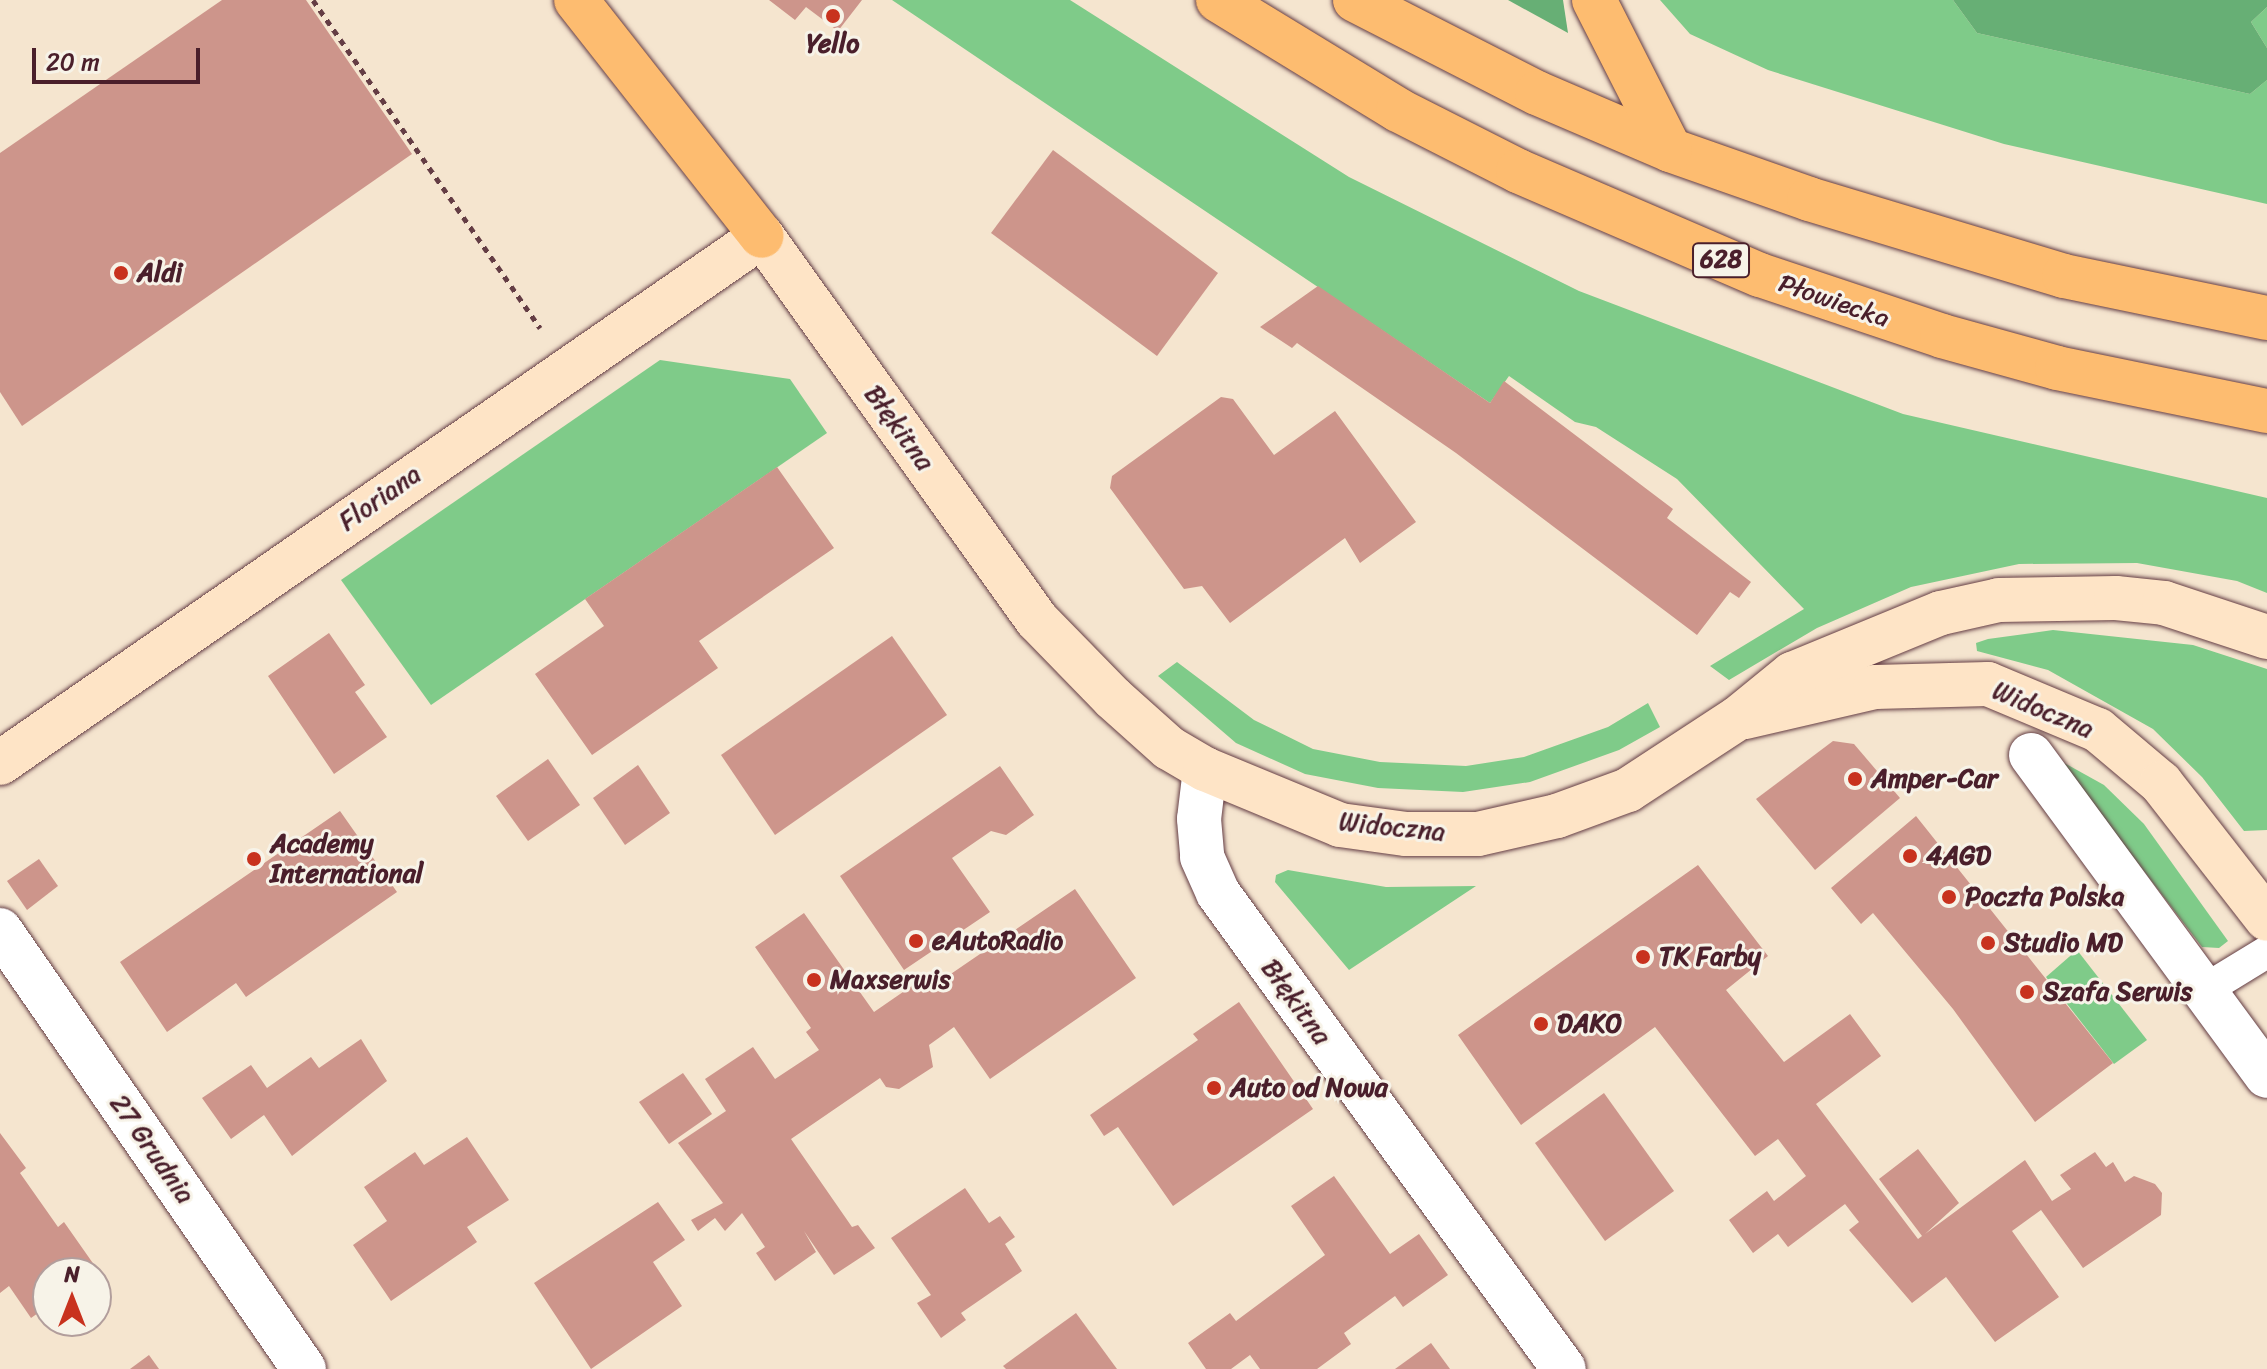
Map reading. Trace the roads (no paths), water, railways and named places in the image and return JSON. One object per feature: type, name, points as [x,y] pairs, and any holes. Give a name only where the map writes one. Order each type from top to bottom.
[{"type":"main road","points":[[576,0],[762,236]]},
{"type":"main road","name":"Płowiecka","points":[[1218,0],[1398,110],[1504,164],[1745,269],[1845,306],[2057,368],[2267,411]]},
{"type":"main road","points":[[1355,0],[1524,87],[1670,150],[1938,242],[2150,296],[2267,318]]},
{"type":"main road","points":[[1594,0],[1670,150]]},
{"type":"main road","name":"Błękitna","points":[[762,236],[1037,620]]},
{"type":"main road","name":"Floriana","points":[[0,763],[762,236]]},
{"type":"main road","name":"Widoczna","points":[[1037,620],[1169,748],[1205,769],[1340,825],[1406,834],[1478,834],[1557,816],[1628,790],[1738,718],[1792,674],[1941,613],[1999,600],[2116,598],[2164,603],[2267,637]]},
{"type":"main road","name":"Widoczna","points":[[1738,718],[1875,687],[1988,684],[2098,730],[2150,774],[2267,919]]},
{"type":"street","name":"Widoczna","points":[[2031,755],[2267,1076]]},
{"type":"street","name":"Błękitna","points":[[1205,769],[1199,819],[1202,857],[1218,893],[1564,1369]]},
{"type":"street","name":"27 Grudnia","points":[[0,930],[304,1369]]},
{"type":"lane","points":[[2203,991],[2267,952]]},
{"type":"place","name":"Yello","points":[[833,16]]},
{"type":"place","name":"Aldi","points":[[121,273]]},
{"type":"place","name":"Amper-Car","points":[[1855,779]]},
{"type":"place","name":"4AGD","points":[[1910,856]]},
{"type":"place","name":"Academy International","points":[[254,859]]},
{"type":"place","name":"Poczta Polska","points":[[1949,897]]},
{"type":"place","name":"eAutoRadio","points":[[916,941]]},
{"type":"place","name":"Studio MD","points":[[1988,943]]},
{"type":"place","name":"TK Farby","points":[[1643,957]]},
{"type":"place","name":"Maxserwis","points":[[814,980]]},
{"type":"place","name":"Szafa Serwis","points":[[2027,992]]},
{"type":"place","name":"DAKO","points":[[1541,1024]]},
{"type":"place","name":"Auto od Nowa","points":[[1214,1088]]}]
